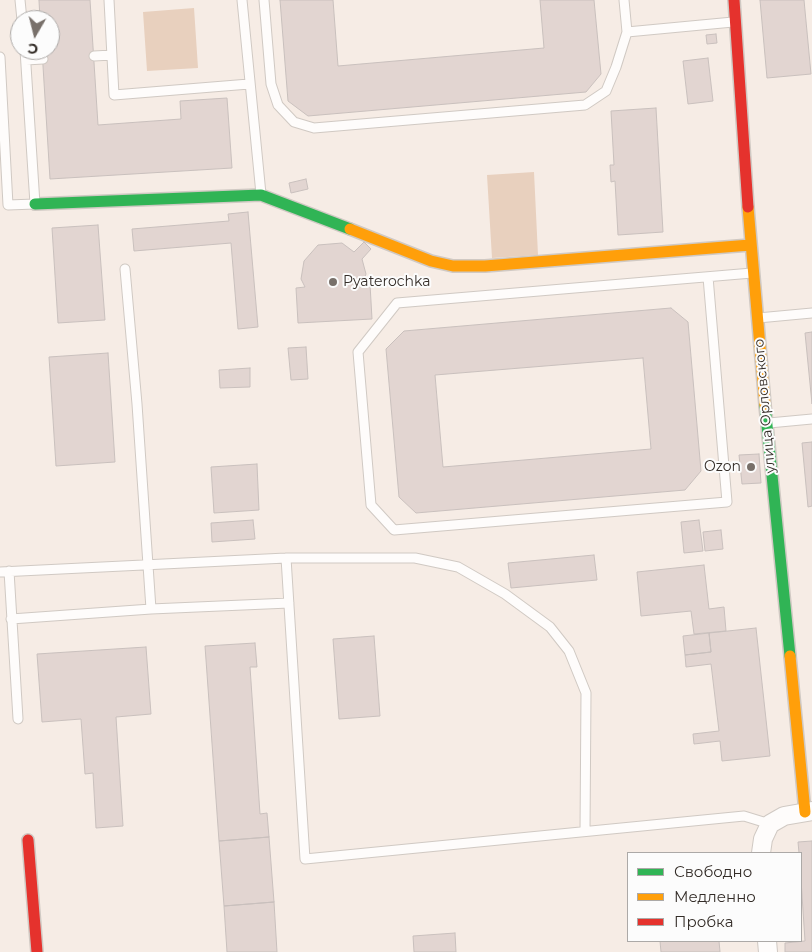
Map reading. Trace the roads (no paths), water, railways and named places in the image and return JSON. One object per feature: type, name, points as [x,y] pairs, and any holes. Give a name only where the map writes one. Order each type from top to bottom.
[{"type":"street","name":"улица Орловского","points":[[734,0],[752,273],[766,423],[808,812]]},
{"type":"street","points":[[35,204],[261,195],[432,261],[453,266],[485,266],[750,245]]},
{"type":"street","points":[[761,852],[763,839],[770,824],[784,816],[808,812]]},
{"type":"street","points":[[28,840],[37,952]]},
{"type":"lane","points":[[109,0],[114,95],[249,84]]},
{"type":"lane","points":[[242,0],[261,195]]},
{"type":"lane","points":[[264,0],[271,84],[278,105],[294,122],[314,128],[585,105],[606,91],[616,67],[627,32],[624,0]]},
{"type":"lane","points":[[627,32],[736,22]]},
{"type":"lane","points":[[94,56],[112,54]]},
{"type":"lane","points":[[0,57],[8,205],[35,204],[26,60]]},
{"type":"lane","points":[[125,269],[152,609]]},
{"type":"lane","points":[[708,277],[727,502],[394,530],[370,505],[358,352],[397,303],[752,273]]},
{"type":"lane","points":[[757,318],[812,313]]},
{"type":"lane","points":[[766,423],[812,419]]},
{"type":"lane","points":[[286,558],[305,859],[744,816],[770,824]]},
{"type":"lane","points":[[18,719],[11,619],[4,572],[286,558],[415,558],[458,566],[505,594],[550,627],[569,651],[586,693],[585,831]]},
{"type":"lane","points":[[11,619],[152,609],[289,603]]},
{"type":"place","name":"Pyaterochka","points":[[333,282]]},
{"type":"place","name":"Ozon","points":[[751,467]]}]
